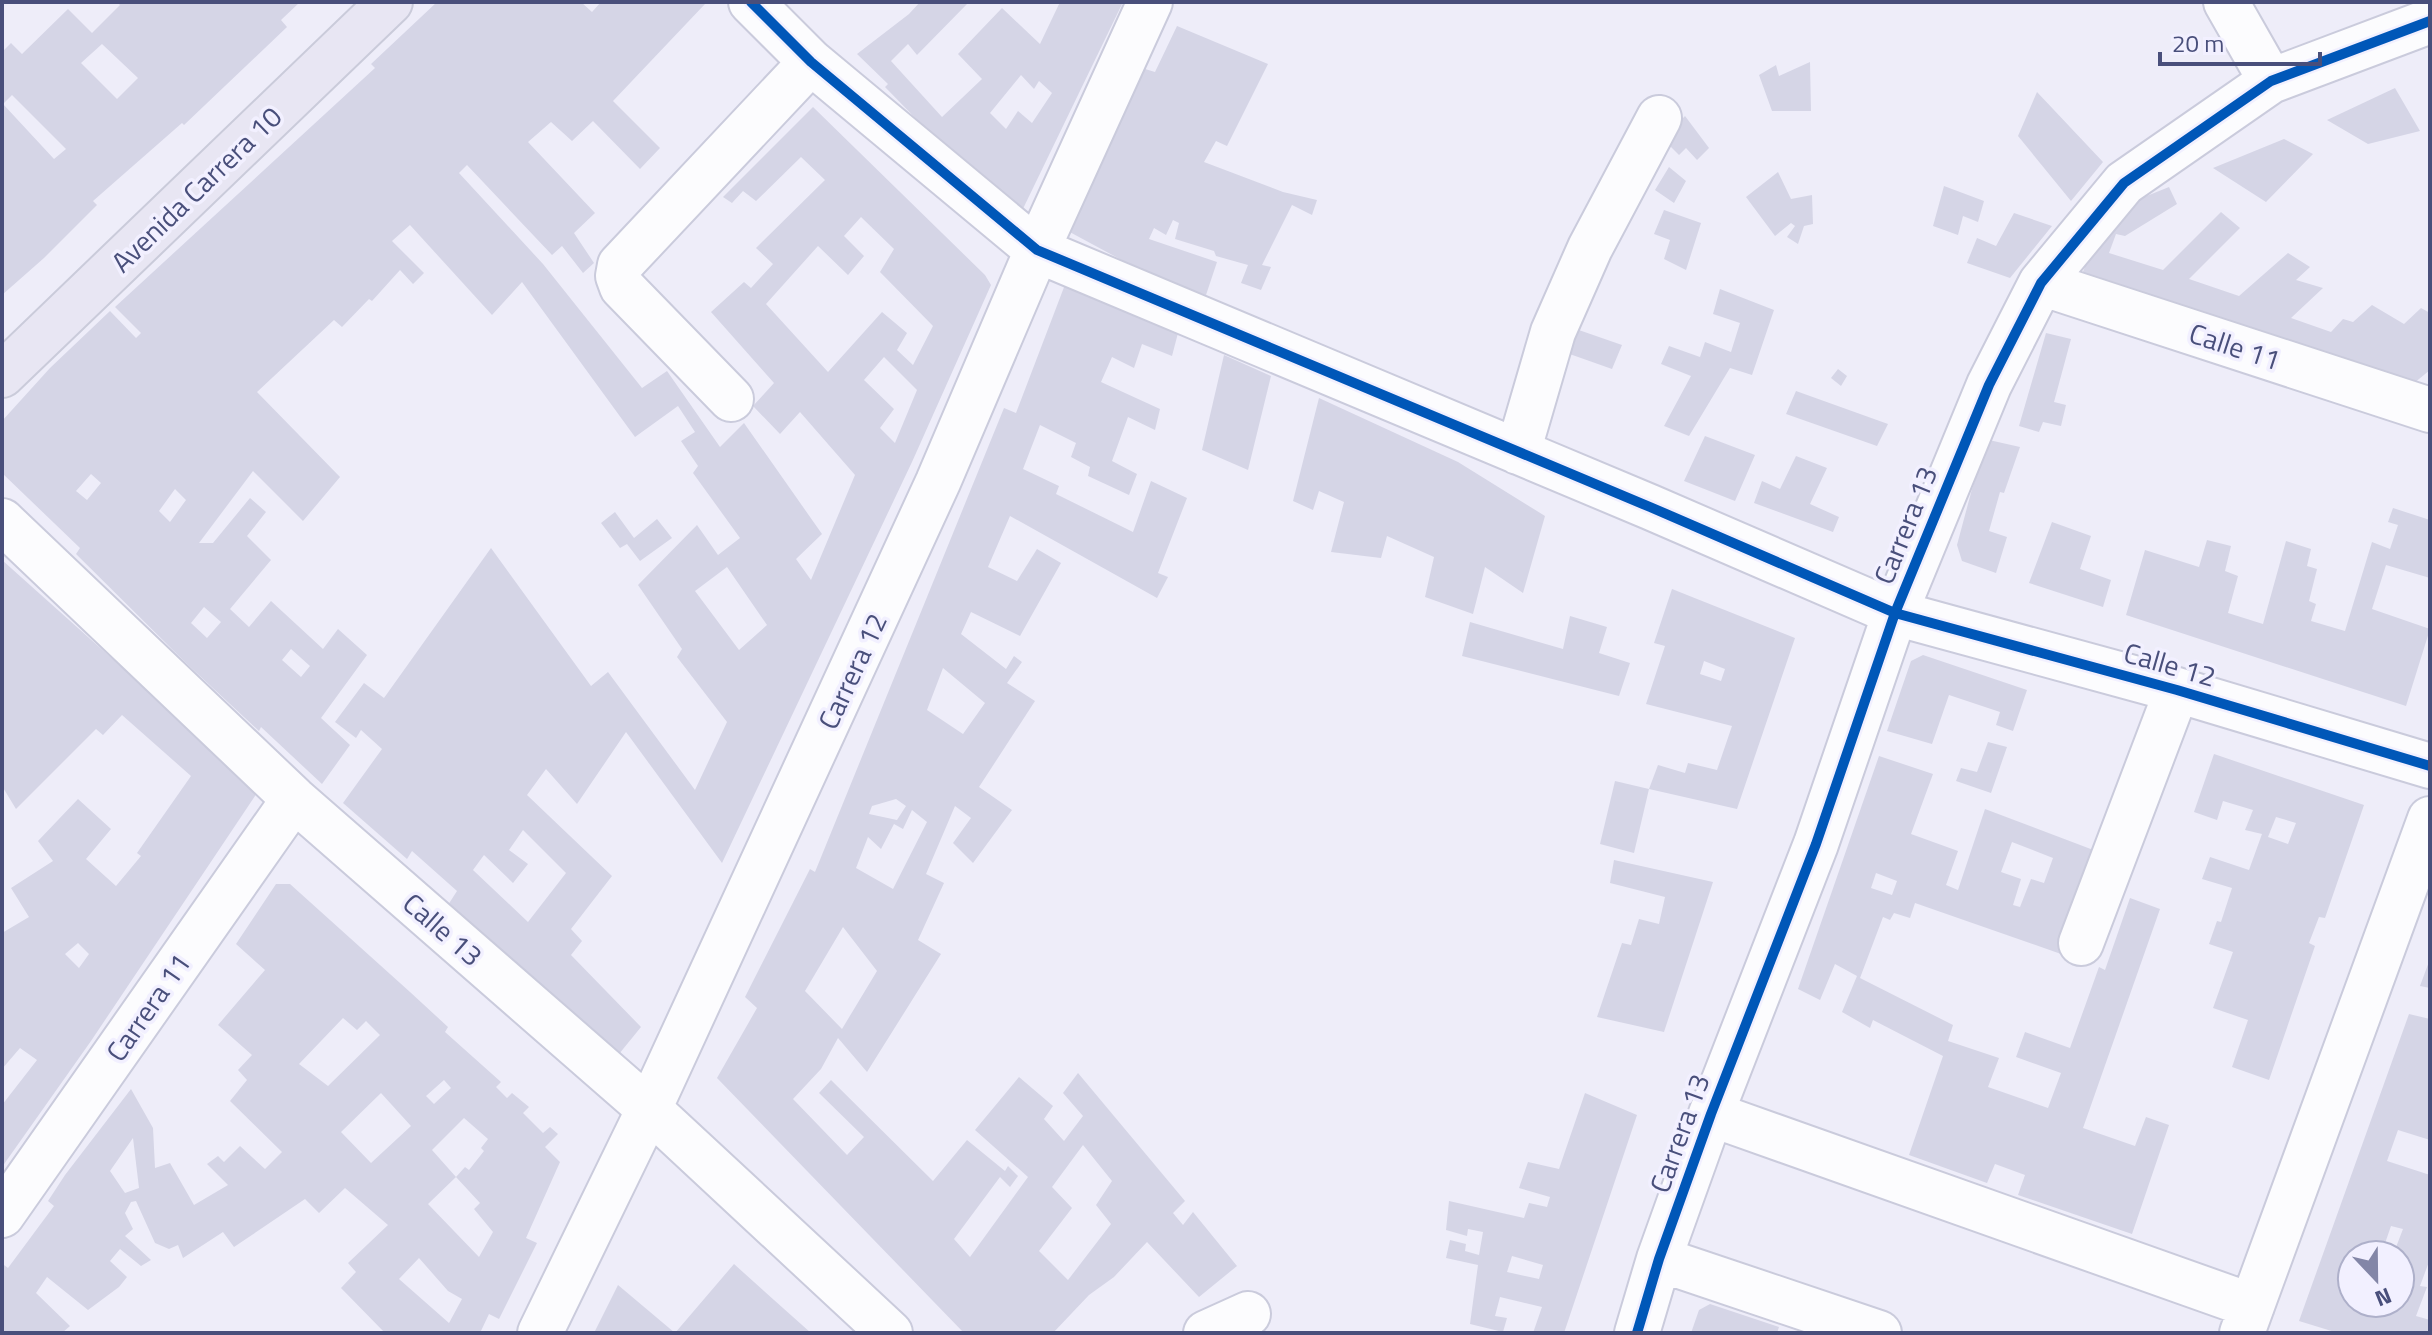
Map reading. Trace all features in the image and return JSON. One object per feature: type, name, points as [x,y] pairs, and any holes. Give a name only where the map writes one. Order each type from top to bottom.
[{"type":"main road","name":"Avenida Carrera 10","points":[[2,375],[390,2]]},
{"type":"street","name":"Calle 12","points":[[751,2],[811,62],[1037,250],[1895,613],[2177,690],[2430,766]]},
{"type":"street","name":"Carrera 12","points":[[540,1333],[649,1109],[938,482],[1037,250],[1150,2]]},
{"type":"street","points":[[2226,2],[2271,81]]},
{"type":"street","name":"Carrera 13","points":[[1637,1333],[1659,1259],[1711,1114],[1816,844],[1895,613],[1989,385],[2041,283],[2124,183],[2271,81],[2430,21]]},
{"type":"street","points":[[731,399],[622,287],[618,270],[811,62]]},
{"type":"street","points":[[1518,452],[1553,332],[1590,248],[1659,118]]},
{"type":"street","name":"Calle 11","points":[[2041,283],[2430,410]]},
{"type":"street","name":"Calle 13","points":[[2,521],[294,799],[649,1109],[890,1333]]},
{"type":"street","points":[[2081,943],[2177,690]]},
{"type":"street","name":"Carrera 11","points":[[2,1215],[294,799]]},
{"type":"street","points":[[1711,1114],[2247,1319],[2430,819]]},
{"type":"street","points":[[1659,1259],[1879,1333]]},
{"type":"street","points":[[1206,1333],[1248,1314]]},
{"type":"building","points":[[117,2],[300,2],[281,20],[287,27],[184,125],[182,123],[93,201],[97,205],[2,295],[2,52],[11,43],[22,54],[68,9],[92,33],[120,5]],"holes":[[[102,44],[138,78],[117,99],[81,63]],[[12,95],[66,149],[54,159],[3,104]]]},
{"type":"building","points":[[437,2],[581,2],[592,12],[601,2],[705,4],[613,101],[660,148],[640,169],[593,121],[572,141],[551,122],[528,142],[595,213],[574,233],[594,263],[583,273],[562,246],[552,255],[467,165],[459,173],[543,264],[642,388],[667,371],[720,447],[744,423],[822,534],[796,559],[811,580],[855,475],[800,412],[780,434],[753,406],[774,383],[711,312],[744,282],[751,288],[773,264],[756,248],[825,180],[801,157],[756,201],[743,191],[732,203],[723,197],[813,107],[985,275],[991,285],[912,462],[722,863],[626,732],[577,804],[546,769],[527,795],[612,876],[571,929],[582,941],[571,955],[641,1027],[619,1054],[448,905],[457,891],[412,851],[407,859],[343,803],[382,749],[361,730],[356,738],[335,722],[364,683],[384,698],[491,548],[591,686],[608,672],[695,790],[727,722],[677,657],[682,649],[638,585],[697,525],[718,555],[740,538],[693,473],[698,466],[681,441],[695,432],[678,406],[635,437],[522,282],[492,315],[410,225],[392,241],[424,273],[413,284],[400,270],[372,301],[369,299],[342,327],[334,320],[257,392],[340,477],[303,521],[253,471],[199,543],[213,543],[250,498],[266,512],[247,536],[271,560],[230,609],[249,627],[271,601],[323,649],[338,629],[367,655],[321,718],[350,745],[322,784],[186,663],[76,554],[80,548],[2,473],[2,421],[50,368],[110,311],[136,338],[141,333],[115,307],[375,68],[371,64]],"holes":[[[861,217],[894,249],[880,272],[933,326],[913,365],[897,350],[907,333],[882,312],[828,372],[766,304],[818,246],[848,275],[864,256],[844,236]],[[884,357],[917,390],[895,443],[880,428],[894,409],[864,380]],[[91,474],[101,483],[87,500],[76,491]],[[175,489],[186,500],[170,522],[159,511]],[[727,567],[767,625],[739,650],[695,591]],[[204,607],[221,622],[207,638],[191,623]],[[291,649],[310,666],[301,677],[282,660]],[[523,830],[566,873],[528,922],[473,870],[484,855],[513,883],[528,864],[509,850]]]},
{"type":"building","points":[[920,2],[969,2],[917,55],[908,44],[891,61],[942,117],[982,79],[958,54],[1002,8],[1040,44],[1060,2],[1123,2],[1019,217],[927,130],[885,87],[888,84],[857,54]],"holes":[[[1021,75],[1034,89],[1039,81],[1052,93],[1032,123],[1018,111],[1006,129],[990,113]]]},
{"type":"building","points":[[1177,26],[1268,64],[1227,146],[1216,141],[1204,162],[1283,192],[1317,200],[1312,215],[1292,205],[1262,265],[1271,267],[1261,290],[1241,283],[1248,265],[1175,239],[1179,223],[1173,220],[1166,235],[1154,228],[1149,239],[1217,262],[1206,295],[1155,278],[1066,230],[1145,69],[1155,72]]},
{"type":"building","points":[[1810,62],[1811,111],[1772,111],[1759,75],[1776,65],[1779,76]]},
{"type":"building","points":[[2395,88],[2420,131],[2368,144],[2327,120]]},
{"type":"building","points":[[2037,92],[2103,162],[2071,201],[2018,136]]},
{"type":"building","points":[[1685,116],[1709,148],[1697,160],[1686,148],[1679,155],[1663,139]]},
{"type":"building","points":[[2284,139],[2313,154],[2266,202],[2213,168]]},
{"type":"building","points":[[1669,167],[1686,181],[1674,203],[1655,190]]},
{"type":"building","points":[[1778,172],[1791,199],[1812,195],[1813,224],[1804,226],[1798,244],[1787,237],[1795,226],[1791,223],[1775,236],[1746,197]]},
{"type":"building","points":[[1944,186],[1984,201],[1978,222],[1963,216],[1958,235],[1933,226]]},
{"type":"building","points":[[2169,187],[2177,204],[2125,236],[2116,234],[2109,253],[2163,270],[2221,212],[2240,228],[2189,279],[2239,296],[2288,253],[2310,267],[2296,280],[2323,288],[2291,318],[2331,332],[2343,319],[2353,322],[2372,305],[2404,324],[2421,308],[2430,313],[2430,370],[2408,388],[2080,280],[2101,223],[2112,210]]},
{"type":"building","points":[[1664,210],[1701,223],[1686,270],[1664,259],[1670,240],[1654,234]]},
{"type":"building","points":[[2014,213],[2052,226],[2010,278],[1967,263],[1977,238],[1996,246]]},
{"type":"building","points":[[1066,282],[1178,333],[1172,356],[1142,344],[1134,368],[1112,357],[1101,382],[1160,409],[1155,430],[1128,417],[1112,461],[1137,474],[1129,495],[1088,476],[1090,467],[1071,457],[1076,443],[1040,425],[1023,469],[1059,486],[1056,494],[1133,532],[1151,481],[1187,498],[1158,573],[1168,577],[1157,598],[1010,516],[988,567],[1017,581],[1037,549],[1061,563],[1020,636],[971,612],[961,634],[1006,669],[1014,656],[1022,662],[1007,683],[1035,701],[979,787],[1012,810],[973,863],[953,843],[971,818],[955,806],[926,874],[944,883],[918,940],[941,954],[867,1072],[838,1038],[821,1069],[793,1099],[847,1155],[864,1137],[819,1093],[831,1080],[933,1181],[967,1140],[1005,1171],[1008,1166],[1018,1176],[1010,1187],[1000,1177],[954,1239],[970,1257],[1028,1177],[975,1130],[1019,1077],[1053,1106],[1044,1119],[1064,1141],[1083,1116],[1063,1093],[1078,1073],[1185,1201],[1173,1213],[1183,1225],[1193,1212],[1237,1266],[1199,1297],[1147,1242],[1053,1333],[964,1333],[717,1078],[757,1008],[745,997],[810,869],[815,872],[1004,408],[1016,413]],"holes":[[[943,668],[985,703],[963,734],[927,710]],[[896,799],[906,806],[897,820],[869,814],[872,806]],[[912,810],[927,822],[893,889],[856,868],[868,837],[881,849],[894,824],[903,829]],[[843,927],[877,971],[842,1029],[805,991]],[[1083,1145],[1112,1181],[1096,1205],[1111,1224],[1068,1280],[1039,1251],[1072,1208],[1052,1187]]]},
{"type":"building","points":[[1720,289],[1774,310],[1752,375],[1730,368],[1689,436],[1664,426],[1691,376],[1661,364],[1669,346],[1700,357],[1705,342],[1731,352],[1740,323],[1713,314]]},
{"type":"building","points":[[1573,328],[1622,345],[1612,369],[1564,352]]},
{"type":"building","points":[[2046,333],[2071,339],[2054,402],[2066,405],[2061,426],[2043,422],[2039,432],[2019,426]]},
{"type":"building","points":[[1224,355],[1271,376],[1248,470],[1202,450]]},
{"type":"building","points":[[1838,369],[1847,376],[1841,386],[1831,378]]},
{"type":"building","points":[[1796,391],[1888,424],[1877,446],[1786,414]]},
{"type":"building","points":[[1319,398],[1458,462],[1545,516],[1523,593],[1485,567],[1473,614],[1425,597],[1434,557],[1387,536],[1381,558],[1331,552],[1344,502],[1319,491],[1313,510],[1293,501]]},
{"type":"building","points":[[1705,436],[1755,455],[1735,501],[1684,481]]},
{"type":"building","points":[[1989,440],[2020,447],[2004,493],[2000,492],[1989,531],[2007,537],[1996,573],[1962,561],[1957,545]]},
{"type":"building","points":[[1796,456],[1827,468],[1810,504],[1839,517],[1833,532],[1754,503],[1762,481],[1780,489]]},
{"type":"building","points":[[2393,508],[2430,520],[2430,578],[2386,565],[2372,609],[2430,629],[2406,706],[2126,615],[2145,550],[2199,567],[2207,540],[2231,546],[2225,571],[2238,576],[2228,613],[2263,624],[2286,541],[2311,549],[2307,566],[2317,569],[2309,601],[2316,604],[2311,621],[2345,631],[2372,542],[2390,549],[2398,525],[2388,522]]},
{"type":"building","points":[[615,512],[634,538],[657,519],[672,538],[640,561],[627,544],[620,548],[601,523]]},
{"type":"building","points":[[2052,522],[2091,536],[2080,569],[2111,580],[2103,607],[2029,583]]},
{"type":"building","points":[[2,560],[259,790],[91,1041],[2,1167],[2,1105],[37,1060],[20,1048],[2,1069],[2,933],[29,917],[11,888],[53,861],[38,841],[78,799],[111,829],[86,859],[116,886],[141,856],[137,853],[191,776],[122,715],[103,735],[96,729],[16,809],[2,786]],"holes":[[[78,943],[89,954],[79,968],[65,954]]]},
{"type":"building","points":[[1672,589],[1795,638],[1737,809],[1649,789],[1658,765],[1685,773],[1688,763],[1717,770],[1732,726],[1646,704],[1665,646],[1654,643]],"holes":[[[1704,661],[1725,669],[1721,681],[1700,674]]]},
{"type":"building","points":[[1570,616],[1607,627],[1599,653],[1630,663],[1619,696],[1462,656],[1470,622],[1563,649]]},
{"type":"building","points":[[1923,655],[2027,690],[2013,731],[1996,725],[2000,712],[1949,695],[1932,744],[1887,731],[1911,661]]},
{"type":"building","points":[[1988,742],[2007,747],[1991,793],[1956,781],[1961,768],[1977,772]]},
{"type":"building","points":[[2214,754],[2364,805],[2325,918],[2319,917],[2309,943],[2315,946],[2269,1080],[2232,1067],[2248,1020],[2213,1008],[2233,952],[2209,944],[2217,921],[2221,922],[2232,888],[2202,879],[2210,857],[2249,870],[2262,834],[2245,830],[2253,810],[2223,801],[2217,820],[2194,812]],"holes":[[[2276,817],[2296,823],[2288,844],[2268,837]]]},
{"type":"building","points":[[1879,756],[1933,774],[1911,834],[1958,851],[1946,885],[1958,890],[1985,809],[2096,851],[2061,954],[1915,903],[1910,918],[1894,913],[1890,920],[1883,917],[1860,978],[1953,1025],[1948,1041],[1999,1058],[1988,1087],[2048,1108],[2061,1073],[2016,1057],[2025,1032],[2070,1048],[2099,967],[2105,970],[2130,898],[2160,909],[2083,1128],[2135,1146],[2146,1117],[2169,1125],[2132,1234],[2018,1195],[2025,1175],[1995,1164],[1987,1183],[1909,1155],[1943,1056],[1873,1020],[1870,1028],[1842,1012],[1857,976],[1835,964],[1820,1000],[1798,989]],"holes":[[[2012,842],[2053,858],[2044,883],[2031,879],[2020,907],[2013,905],[2021,879],[2001,872]],[[1876,873],[1897,881],[1892,895],[1871,888]]]},
{"type":"building","points":[[1615,781],[1649,789],[1634,853],[1600,844]]},
{"type":"building","points":[[1614,860],[1713,882],[1664,1032],[1597,1017],[1622,943],[1631,945],[1639,919],[1659,924],[1665,897],[1610,883]]},
{"type":"building","points":[[276,884],[290,884],[448,1027],[445,1032],[501,1082],[496,1087],[507,1098],[512,1093],[529,1107],[523,1113],[543,1133],[550,1127],[558,1134],[545,1147],[560,1162],[526,1238],[537,1243],[499,1319],[489,1314],[480,1333],[385,1333],[341,1288],[356,1272],[348,1263],[388,1225],[345,1188],[319,1213],[305,1199],[234,1247],[223,1232],[183,1258],[178,1245],[169,1249],[155,1243],[136,1201],[131,1202],[125,1213],[133,1229],[125,1236],[151,1260],[141,1266],[120,1249],[110,1261],[127,1277],[119,1287],[88,1310],[47,1277],[36,1293],[70,1326],[62,1333],[2,1333],[2,1268],[4,1265],[8,1268],[54,1206],[48,1201],[65,1175],[131,1089],[153,1128],[155,1168],[170,1163],[194,1205],[228,1185],[207,1164],[218,1156],[224,1162],[240,1146],[265,1169],[282,1152],[230,1101],[247,1080],[238,1070],[252,1055],[218,1025],[265,970],[236,944]],"holes":[[[343,1018],[357,1030],[366,1021],[380,1035],[328,1086],[299,1064]],[[444,1080],[451,1088],[434,1104],[426,1096]],[[381,1093],[411,1126],[371,1163],[341,1132]],[[464,1118],[488,1139],[481,1148],[484,1151],[469,1170],[465,1167],[456,1177],[432,1150]],[[133,1138],[139,1188],[125,1193],[110,1171]],[[456,1177],[480,1203],[474,1209],[493,1232],[479,1257],[428,1204]],[[419,1258],[448,1291],[462,1299],[449,1323],[399,1279]]]},
{"type":"building","points":[[2430,959],[2430,988],[2420,986]]},
{"type":"building","points":[[2409,1014],[2430,1019],[2430,1140],[2398,1130],[2387,1161],[2430,1175],[2430,1259],[2420,1286],[2427,1287],[2416,1316],[2430,1320],[2430,1333],[2338,1333],[2299,1321]]},
{"type":"building","points":[[1585,1093],[1637,1115],[1564,1333],[1533,1333],[1542,1307],[1500,1297],[1495,1316],[1507,1318],[1503,1332],[1470,1324],[1478,1265],[1446,1258],[1450,1240],[1466,1244],[1465,1251],[1479,1255],[1483,1232],[1468,1229],[1467,1236],[1446,1230],[1449,1201],[1524,1218],[1529,1203],[1547,1207],[1550,1197],[1519,1188],[1528,1162],[1559,1169]],"holes":[[[1512,1256],[1543,1265],[1539,1279],[1507,1272]]]},
{"type":"building","points":[[734,1264],[774,1300],[811,1333],[675,1333]]},
{"type":"building","points":[[618,1285],[675,1333],[594,1333]]},
{"type":"building","points":[[1710,1304],[1779,1327],[1777,1333],[1691,1333],[1699,1310]]},
{"type":"cycle path","points":[[751,2],[811,62],[1037,250],[1895,613],[2177,690],[2430,766]]},
{"type":"cycle path","points":[[1637,1333],[1659,1259],[1711,1114],[1816,844],[1895,613],[1989,385],[2041,283],[2124,183],[2271,81],[2430,21]]}]
